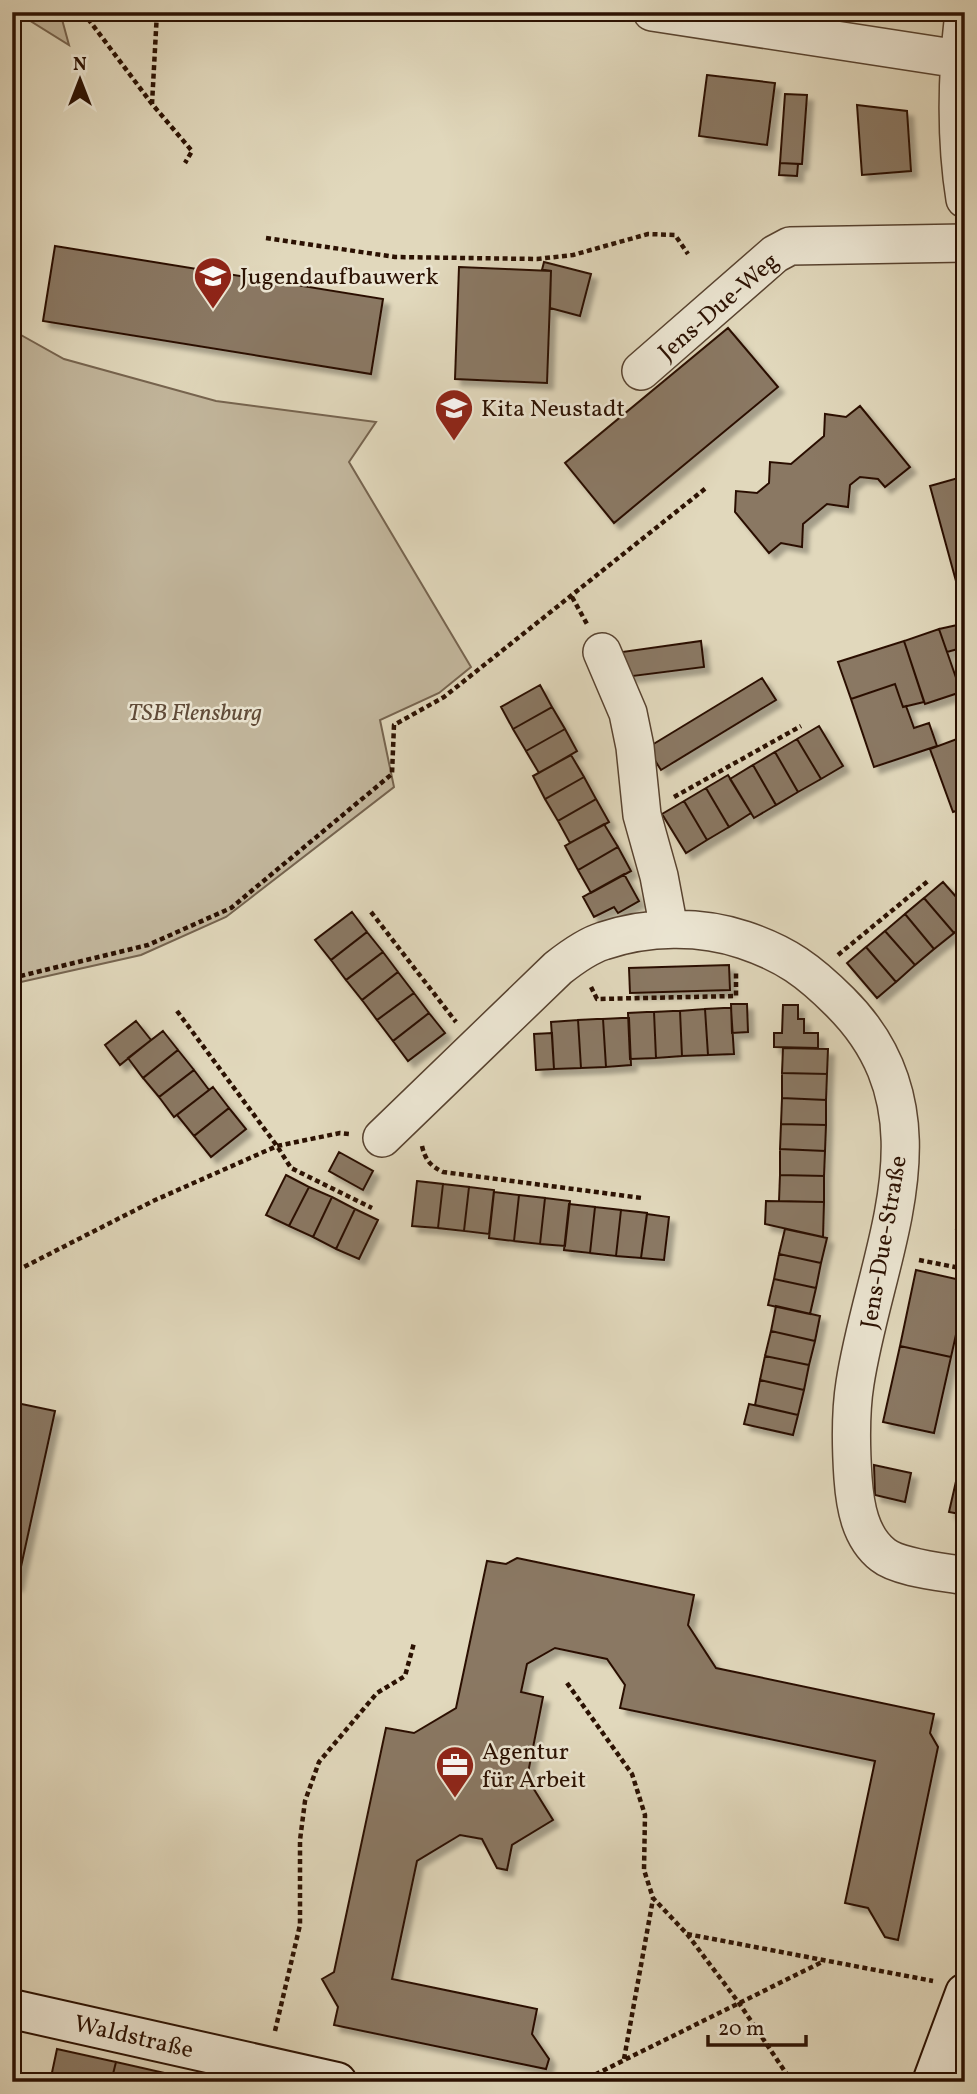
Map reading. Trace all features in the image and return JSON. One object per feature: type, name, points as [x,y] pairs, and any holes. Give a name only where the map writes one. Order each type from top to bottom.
[{"type":"main road","points":[[932,2082],[965,1993]]},
{"type":"main road","name":"Waldstraße","points":[[12,2009],[337,2082]]},
{"type":"street","points":[[653,12],[959,59]]},
{"type":"street","points":[[964,12],[959,59],[959,118],[965,198]]},
{"type":"street","name":"Jens-Due-Weg","points":[[642,371],[765,263],[790,246],[965,243]]},
{"type":"street","points":[[603,652],[628,713],[635,747],[642,815],[659,876],[668,929]]},
{"type":"street","name":"Jens-Due-Straße","points":[[382,1138],[558,968],[576,954],[602,941],[668,929],[707,931],[764,946],[814,976],[856,1018],[880,1055],[894,1086],[900,1121],[901,1157],[895,1201],[855,1384],[851,1452],[855,1498],[863,1530],[884,1556],[914,1568],[965,1576]]},
{"type":"path","points":[[83,12],[152,104],[192,151],[185,163]]},
{"type":"path","points":[[152,104],[157,12]]},
{"type":"path","points":[[266,238],[396,257],[537,259],[573,255],[648,233],[676,235],[688,254]]},
{"type":"path","points":[[12,978],[148,945],[230,908],[392,774],[394,725],[444,698],[706,488]]},
{"type":"path","points":[[642,815],[801,726]]},
{"type":"path","points":[[830,962],[928,881]]},
{"type":"path","points":[[371,912],[459,1025]]},
{"type":"path","points":[[576,954],[597,999],[737,996],[735,937]]},
{"type":"path","points":[[177,1011],[291,1168],[372,1208]]},
{"type":"path","points":[[12,1278],[18,1270],[153,1201],[277,1146],[340,1133],[382,1138]]},
{"type":"path","points":[[433,1167],[443,1172],[642,1199]]},
{"type":"path","points":[[884,1253],[965,1269]]},
{"type":"path","points":[[959,1400],[965,1371]]},
{"type":"path","points":[[266,2066],[300,1926],[300,1840],[305,1801],[319,1762],[377,1693],[405,1676],[414,1643]]},
{"type":"path","points":[[567,1683],[632,1774],[645,1815],[644,1870],[653,1898],[687,1934],[739,2003],[792,2082]]},
{"type":"path","points":[[624,2059],[653,1898]]},
{"type":"path","points":[[687,1934],[904,1976]]},
{"type":"path","points":[[580,2082],[825,1960]]},
{"type":"green space","points":[[16,12],[60,12],[69,45]]},
{"type":"green space","name":"TSB Flensburg","points":[[12,330],[64,359],[216,401],[376,422],[349,462],[471,667],[439,693],[380,720],[394,787],[226,917],[141,955],[12,984]]},
{"type":"building","points":[[707,75],[775,83],[767,145],[699,136]]},
{"type":"building","points":[[785,94],[807,95],[802,164],[780,163]]},
{"type":"building","points":[[857,105],[907,111],[911,171],[862,175]]},
{"type":"building","points":[[780,163],[798,164],[797,176],[779,175]]},
{"type":"building","name":"Jugendaufbauwerk","points":[[55,246],[383,299],[371,374],[43,321]]},
{"type":"building","points":[[544,262],[591,274],[580,316],[550,308],[551,271],[542,270]]},
{"type":"building","points":[[459,267],[551,271],[547,383],[455,379]]},
{"type":"building","points":[[728,328],[778,387],[614,523],[565,463]]},
{"type":"building","points":[[860,406],[910,467],[885,487],[878,479],[860,477],[850,485],[848,507],[827,504],[803,524],[802,547],[781,543],[769,553],[735,512],[736,491],[757,493],[769,483],[770,462],[791,464],[824,436],[825,414],[846,417]]},
{"type":"building","points":[[965,476],[965,614],[930,486]]},
{"type":"building","points":[[962,624],[965,647],[947,652],[939,629]]},
{"type":"building","points":[[939,629],[961,692],[925,704],[904,641]]},
{"type":"building","points":[[701,641],[704,667],[625,677],[622,652]]},
{"type":"building","points":[[904,641],[924,702],[903,707],[895,684],[851,699],[838,662]]},
{"type":"building","points":[[762,678],[776,700],[661,770],[647,748]]},
{"type":"building","points":[[895,684],[914,728],[929,723],[937,746],[874,767],[851,699]]},
{"type":"building","points":[[540,685],[552,707],[513,729],[501,707]]},
{"type":"building","points":[[552,707],[565,729],[526,751],[513,729]]},
{"type":"building","points":[[819,726],[843,766],[821,779],[797,739]]},
{"type":"building","points":[[565,729],[577,751],[539,773],[526,751]]},
{"type":"building","points":[[965,736],[965,808],[953,812],[930,749]]},
{"type":"building","points":[[797,739],[821,779],[798,792],[775,752]]},
{"type":"building","points":[[775,752],[798,792],[776,805],[753,765]]},
{"type":"building","points":[[571,755],[584,777],[545,799],[533,776]]},
{"type":"building","points":[[753,765],[776,805],[754,818],[730,779]]},
{"type":"building","points":[[728,775],[751,813],[729,827],[706,788]]},
{"type":"building","points":[[584,777],[596,799],[558,821],[545,799]]},
{"type":"building","points":[[706,788],[729,827],[707,840],[684,801]]},
{"type":"building","points":[[596,799],[609,822],[570,843],[558,821]]},
{"type":"building","points":[[684,801],[707,840],[686,853],[662,814]]},
{"type":"building","points":[[604,824],[618,847],[578,870],[565,846]]},
{"type":"building","points":[[618,847],[631,871],[591,893],[578,870]]},
{"type":"building","points":[[624,874],[639,901],[618,913],[614,907],[594,917],[583,897]]},
{"type":"building","points":[[943,882],[965,907],[965,923],[954,933],[924,898]]},
{"type":"building","points":[[924,898],[954,933],[934,949],[905,914]]},
{"type":"building","points":[[352,912],[367,932],[331,960],[315,940]]},
{"type":"building","points":[[905,914],[934,949],[915,965],[885,931]]},
{"type":"building","points":[[885,931],[915,965],[896,982],[866,947]]},
{"type":"building","points":[[367,932],[383,952],[346,980],[331,960]]},
{"type":"building","points":[[866,947],[896,982],[877,998],[847,963]]},
{"type":"building","points":[[383,952],[398,972],[362,1000],[346,980]]},
{"type":"building","points":[[729,965],[730,990],[630,993],[629,968]]},
{"type":"building","points":[[398,972],[414,993],[377,1020],[362,1000]]},
{"type":"building","points":[[414,993],[429,1013],[393,1041],[377,1020]]},
{"type":"building","points":[[731,1004],[747,1004],[748,1032],[732,1033]]},
{"type":"building","points":[[783,1005],[798,1005],[798,1019],[804,1019],[804,1033],[818,1033],[818,1048],[774,1047],[774,1033],[782,1033]]},
{"type":"building","points":[[731,1008],[734,1054],[708,1055],[705,1009]]},
{"type":"building","points":[[705,1009],[708,1055],[682,1056],[680,1011]]},
{"type":"building","points":[[680,1011],[682,1056],[656,1058],[654,1012]]},
{"type":"building","points":[[654,1012],[656,1058],[630,1059],[628,1013]]},
{"type":"building","points":[[429,1013],[445,1033],[408,1061],[393,1041]]},
{"type":"building","points":[[629,1018],[631,1065],[606,1067],[603,1019]]},
{"type":"building","points":[[603,1019],[606,1067],[581,1068],[578,1020]]},
{"type":"building","points":[[578,1020],[581,1068],[554,1069],[551,1022]]},
{"type":"building","points":[[136,1021],[151,1040],[120,1065],[105,1045]]},
{"type":"building","points":[[163,1031],[178,1050],[143,1078],[128,1058]]},
{"type":"building","points":[[552,1033],[554,1069],[536,1070],[534,1034]]},
{"type":"building","points":[[783,1048],[828,1049],[827,1074],[782,1073]]},
{"type":"building","points":[[178,1050],[194,1070],[159,1097],[143,1078]]},
{"type":"building","points":[[194,1070],[209,1090],[174,1117],[159,1097]]},
{"type":"building","points":[[782,1073],[827,1074],[826,1100],[782,1098]]},
{"type":"building","points":[[213,1087],[229,1108],[194,1136],[177,1115]]},
{"type":"building","points":[[782,1098],[826,1100],[826,1125],[781,1124]]},
{"type":"building","points":[[229,1108],[246,1129],[211,1157],[194,1136]]},
{"type":"building","points":[[781,1124],[826,1125],[825,1151],[780,1149]]},
{"type":"building","points":[[780,1149],[825,1151],[824,1176],[780,1175]]},
{"type":"building","points":[[339,1152],[373,1171],[363,1190],[329,1171]]},
{"type":"building","points":[[286,1175],[309,1187],[289,1226],[266,1215]]},
{"type":"building","points":[[780,1175],[824,1176],[824,1202],[779,1201]]},
{"type":"building","points":[[417,1181],[443,1184],[438,1228],[412,1226]]},
{"type":"building","points":[[443,1184],[469,1187],[464,1231],[438,1228]]},
{"type":"building","points":[[309,1187],[332,1197],[313,1237],[289,1226]]},
{"type":"building","points":[[469,1187],[494,1190],[489,1234],[464,1231]]},
{"type":"building","points":[[965,1188],[965,1231],[956,1229]]},
{"type":"building","points":[[494,1192],[519,1195],[514,1241],[489,1238]]},
{"type":"building","points":[[519,1195],[545,1198],[540,1244],[514,1241]]},
{"type":"building","points":[[332,1197],[355,1209],[336,1249],[313,1237]]},
{"type":"building","points":[[545,1198],[570,1201],[565,1246],[540,1244]]},
{"type":"building","points":[[766,1201],[824,1202],[823,1237],[765,1224]]},
{"type":"building","points":[[569,1204],[595,1207],[590,1253],[564,1250]]},
{"type":"building","points":[[595,1207],[621,1210],[616,1256],[590,1253]]},
{"type":"building","points":[[355,1209],[378,1220],[359,1259],[336,1249]]},
{"type":"building","points":[[621,1210],[647,1213],[641,1258],[616,1256]]},
{"type":"building","points":[[647,1214],[669,1217],[664,1260],[641,1258]]},
{"type":"building","points":[[785,1229],[827,1238],[821,1263],[779,1254]]},
{"type":"building","points":[[779,1254],[821,1263],[816,1288],[774,1279]]},
{"type":"building","points":[[916,1270],[965,1281],[965,1294],[951,1357],[900,1346]]},
{"type":"building","points":[[774,1279],[816,1288],[810,1314],[768,1305]]},
{"type":"building","points":[[776,1306],[820,1316],[815,1341],[771,1331]]},
{"type":"building","points":[[771,1331],[815,1341],[809,1365],[765,1356]]},
{"type":"building","points":[[900,1346],[951,1357],[934,1433],[883,1422]]},
{"type":"building","points":[[765,1356],[809,1365],[804,1390],[760,1380]]},
{"type":"building","points":[[760,1380],[804,1390],[798,1415],[755,1405]]},
{"type":"building","points":[[12,1402],[55,1411],[17,1585],[12,1584]]},
{"type":"building","points":[[749,1404],[798,1415],[793,1435],[744,1424]]},
{"type":"building","points":[[874,1465],[911,1473],[905,1502],[875,1495]]},
{"type":"building","points":[[957,1477],[965,1479],[965,1515],[949,1512]]},
{"type":"building","name":"Agentur für Arbeit","points":[[517,1558],[694,1595],[688,1625],[716,1668],[934,1714],[930,1733],[938,1747],[898,1940],[885,1937],[868,1908],[845,1903],[875,1761],[620,1708],[625,1685],[607,1659],[555,1648],[527,1664],[521,1692],[543,1697],[527,1778],[553,1820],[512,1845],[507,1870],[497,1868],[482,1839],[460,1835],[417,1861],[392,1979],[537,2009],[532,2034],[549,2059],[546,2069],[334,2025],[338,2007],[322,1979],[334,1972],[386,1728],[414,1733],[456,1708],[487,1561],[506,1564]]},
{"type":"building","points":[[57,2049],[116,2062],[111,2082],[50,2082]]},
{"type":"building","points":[[116,2062],[169,2074],[167,2082],[111,2082]]},
{"type":"place","name":"Jugendaufbauwerk","points":[[213,310]]},
{"type":"place","name":"Kita Neustadt","points":[[454,442]]},
{"type":"place","name":"Agentur für Arbeit","points":[[455,1799]]}]
